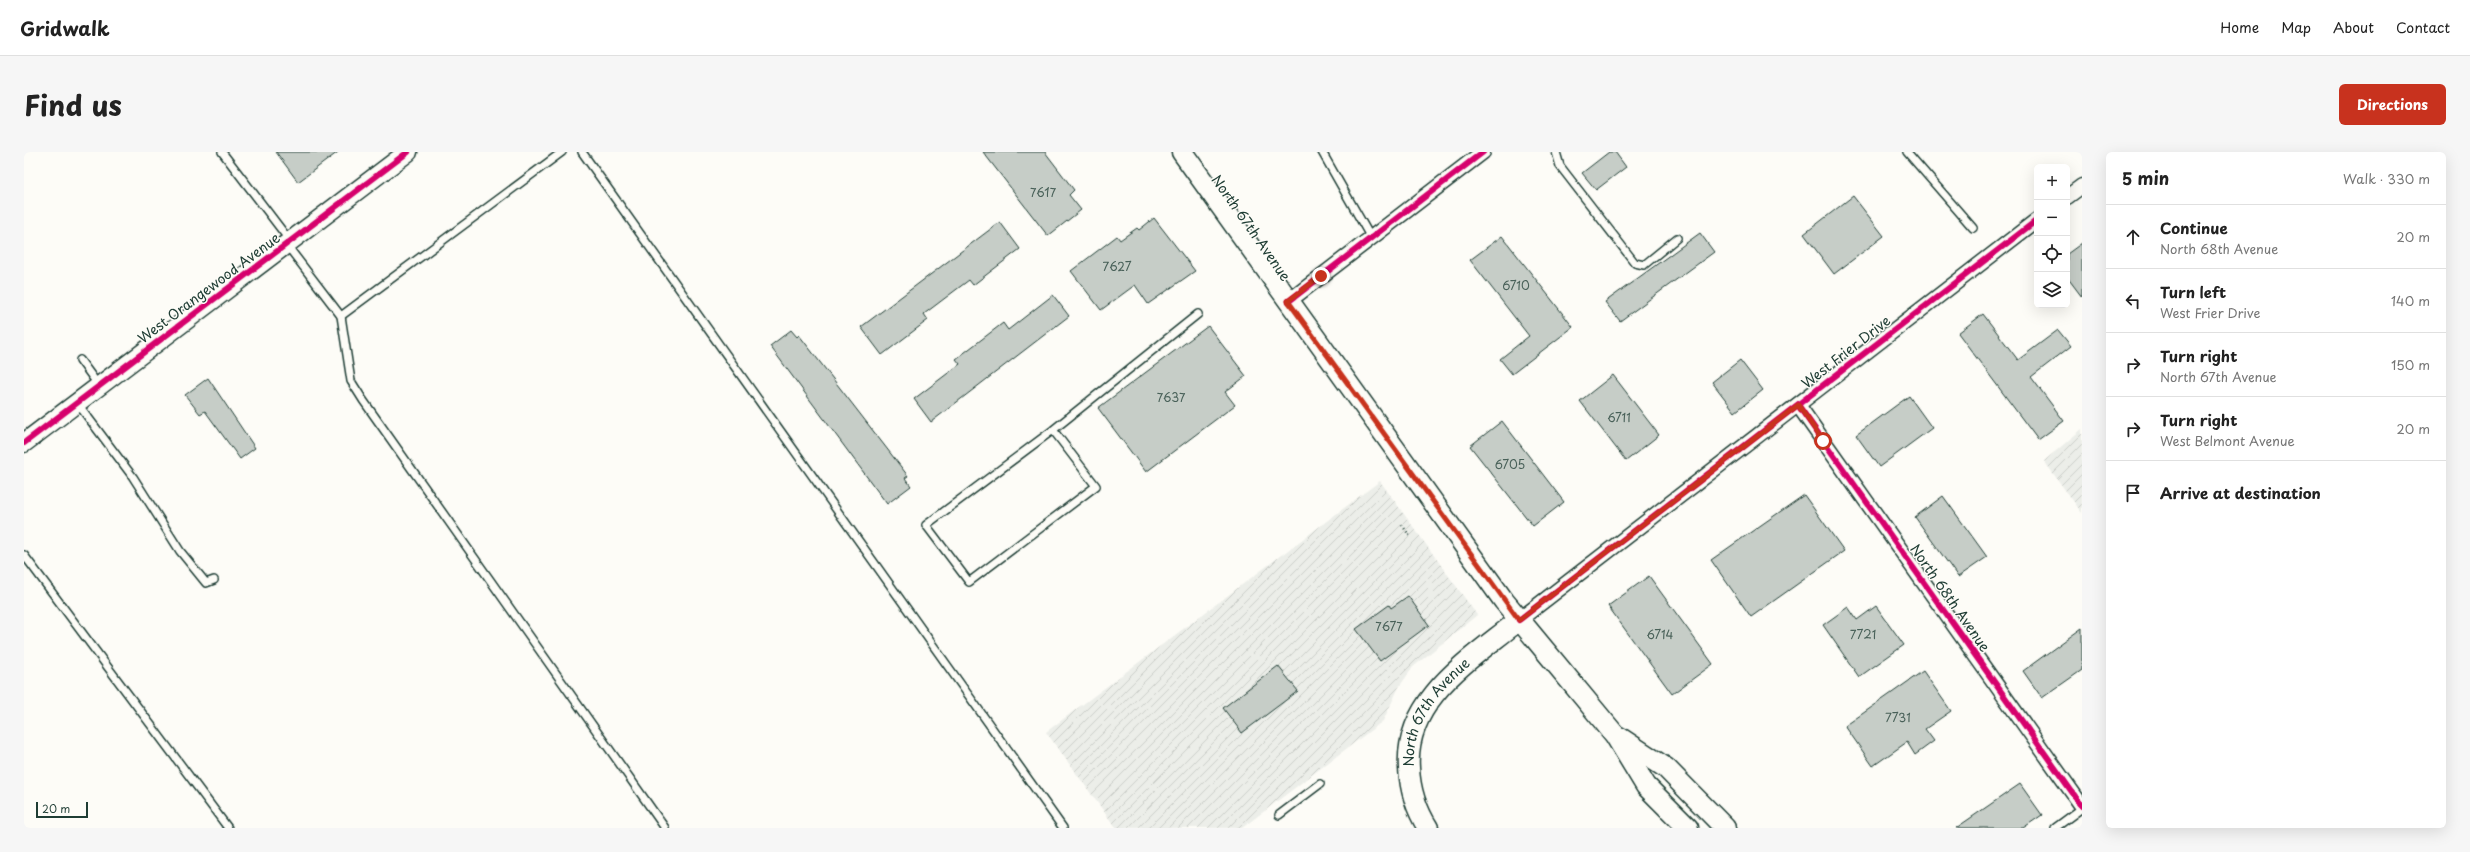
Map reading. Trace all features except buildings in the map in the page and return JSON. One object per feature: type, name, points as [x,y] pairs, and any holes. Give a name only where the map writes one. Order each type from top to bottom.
[{"type":"main road","name":"North 67th Avenue","points":[[1182,152],[1519,620],[1615,735],[1646,786],[1688,828]]},
{"type":"main road","name":"North 67th Avenue","points":[[1428,828],[1414,801],[1408,764],[1409,747],[1422,709],[1447,679],[1519,620]]},
{"type":"main road","name":"North 67th Avenue","points":[[1615,735],[1666,768],[1725,828]]},
{"type":"street","name":"West Orangewood Avenue","points":[[24,444],[408,152]]},
{"type":"street","points":[[1288,301],[1483,152]]},
{"type":"street","points":[[2070,195],[2082,186]]},
{"type":"street","name":"West Frier Drive","points":[[1519,620],[2034,222]]},
{"type":"street","name":"North 68th Avenue","points":[[1798,405],[2082,807]]},
{"type":"lane","points":[[222,152],[341,316],[351,381],[363,400],[665,828]]},
{"type":"lane","points":[[341,316],[562,152]]},
{"type":"lane","points":[[582,152],[1063,828]]},
{"type":"lane","points":[[1322,152],[1371,238]]},
{"type":"lane","points":[[1556,152],[1560,166],[1634,263],[1644,265],[1677,238]]},
{"type":"lane","points":[[1907,152],[1973,228]]},
{"type":"lane","points":[[1053,430],[1096,486],[969,582],[926,525],[1053,430],[1198,314]]},
{"type":"lane","points":[[80,360],[100,387]]},
{"type":"lane","points":[[78,403],[133,477],[180,551],[206,583],[214,580]]},
{"type":"lane","points":[[24,555],[228,828]]},
{"type":"lane","points":[[1279,815],[1320,784]]},
{"type":"lane","points":[[2055,828],[2082,807]]},
{"type":"path","points":[[1402,525],[1411,538]]},
{"type":"shaded area","points":[[2082,429],[2082,513],[2044,461]]},
{"type":"shaded area","points":[[1380,481],[1477,615],[1413,667],[1399,687],[1383,721],[1242,828],[1116,828],[1046,732]]},
{"type":"cycle path","points":[[24,443],[408,152]]},
{"type":"cycle path","points":[[1289,301],[1483,152]]},
{"type":"cycle path","points":[[1519,620],[2034,222]]},
{"type":"cycle path","points":[[1798,405],[2082,806]]},
{"type":"route","points":[[1321,276],[1288,301],[1481,570],[1519,620],[1798,405],[1823,441]]}]
